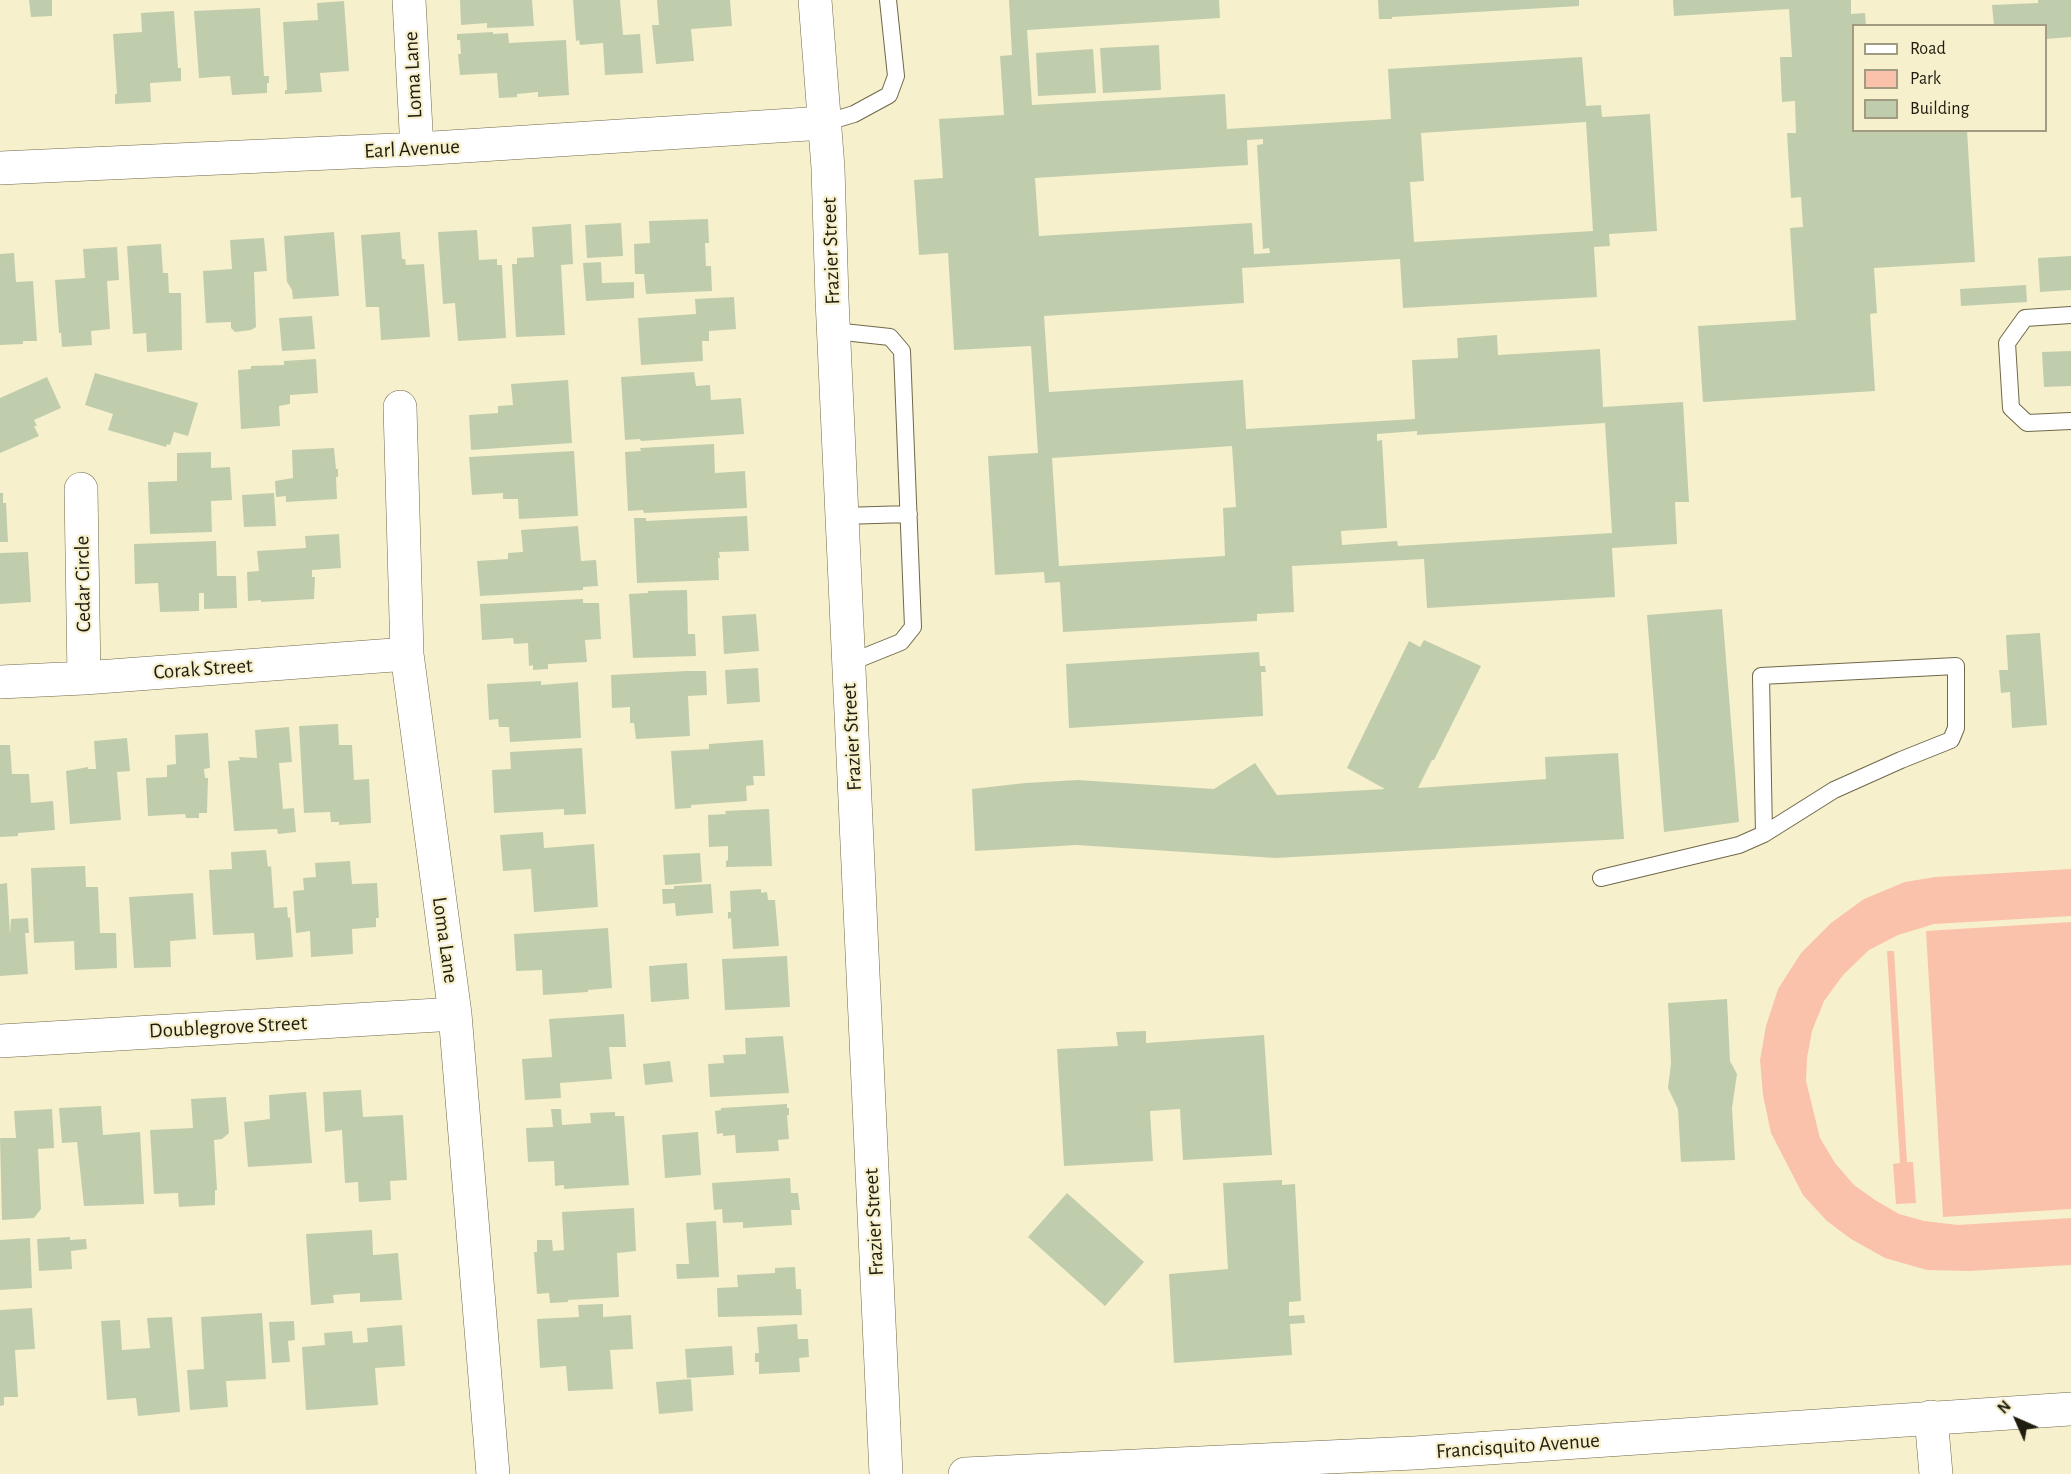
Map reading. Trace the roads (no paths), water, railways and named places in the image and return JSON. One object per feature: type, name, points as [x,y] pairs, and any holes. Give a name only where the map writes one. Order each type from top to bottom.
[{"type":"street","name":"Loma Lane","points":[[409,0],[417,149]]},
{"type":"street","name":"Frazier Street","points":[[815,0],[828,168],[886,1474]]},
{"type":"street","name":"Earl Avenue","points":[[0,168],[417,149],[824,123]]},
{"type":"street","name":"Loma Lane","points":[[400,407],[407,654],[455,1014],[493,1474]]},
{"type":"street","name":"Cedar Circle","points":[[81,489],[84,678]]},
{"type":"street","name":"Corak Street","points":[[0,682],[407,654]]},
{"type":"street","name":"Doublegrove Street","points":[[0,1041],[455,1014]]},
{"type":"street","name":"Francisquito Avenue","points":[[965,1474],[1414,1463],[1931,1417],[2071,1408]]},
{"type":"street","points":[[1931,1417],[1936,1474]]},
{"type":"lane","points":[[824,123],[854,114],[889,95],[896,76],[888,0]]},
{"type":"lane","points":[[2071,315],[2025,318],[2007,343],[2011,408],[2027,423],[2071,421]]},
{"type":"lane","points":[[834,331],[890,337],[902,351],[913,627],[901,642],[849,663]]},
{"type":"lane","points":[[842,516],[909,514]]},
{"type":"lane","points":[[1601,878],[1739,845],[1764,834],[1834,790],[1951,740],[1956,728],[1956,666],[1761,676],[1764,834]]}]
